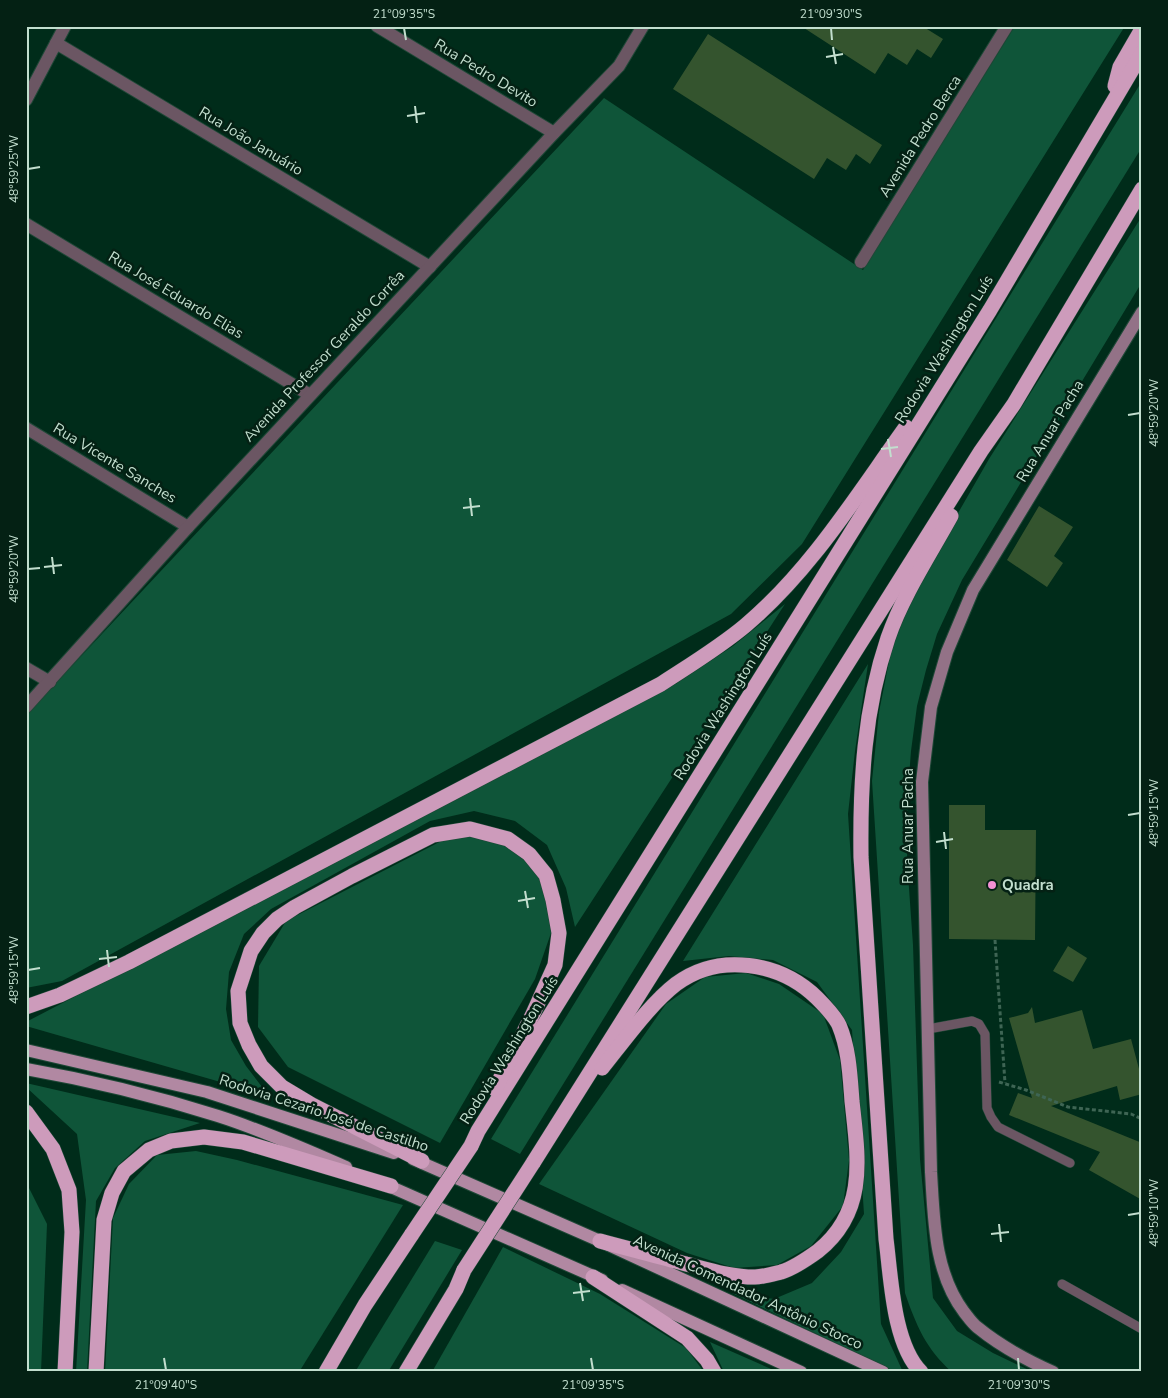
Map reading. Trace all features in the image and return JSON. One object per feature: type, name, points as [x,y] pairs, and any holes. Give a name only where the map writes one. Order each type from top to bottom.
[{"type":"highway","points":[[1111,103],[1120,67],[1142,29]]},
{"type":"highway","name":"Rodovia Washington Luís","points":[[326,1372],[365,1305],[472,1146],[478,1131],[990,310],[1142,53]]},
{"type":"highway","points":[[921,1372],[902,1342],[886,1239],[861,857],[860,810],[863,763],[876,678],[888,637],[906,597],[1014,404],[1142,189]]},
{"type":"highway","points":[[26,1007],[60,995],[138,958],[661,684],[710,653],[746,625],[781,592],[804,565],[840,519],[990,310]]},
{"type":"highway","points":[[416,1372],[464,1270],[563,1116],[981,451],[1014,404]]},
{"type":"highway","points":[[422,1161],[312,1105],[282,1087],[261,1066],[249,1045],[240,1023],[238,991],[251,951],[263,933],[277,919],[352,876],[433,835],[470,829],[508,839],[529,854],[546,875],[560,933],[555,965],[532,1016],[505,1067],[478,1131]]},
{"type":"highway","points":[[563,1116],[662,996],[677,983],[698,972],[716,966],[743,965],[770,969],[789,977],[809,990],[826,1006],[838,1024],[847,1050],[858,1160],[856,1190],[847,1217],[829,1242],[807,1259],[783,1271],[756,1277],[727,1275],[600,1241]]},
{"type":"highway","points":[[26,1112],[53,1149],[69,1190],[72,1232],[65,1372]]},
{"type":"highway","points":[[96,1372],[104,1220],[112,1193],[124,1171],[149,1150],[171,1141],[204,1138],[243,1142],[391,1186]]},
{"type":"highway","points":[[593,1277],[687,1338],[707,1360],[714,1372]]},
{"type":"highway","points":[[406,1372],[456,1289]]},
{"type":"highway","points":[[318,1372],[365,1305]]},
{"type":"main road","name":"Rodovia Cezario José de Castilho","points":[[26,1050],[207,1092],[422,1161],[600,1241]]},
{"type":"main road","points":[[26,1069],[131,1092],[218,1116],[278,1138],[391,1186],[801,1372]]},
{"type":"main road","name":"Avenida Comendador Antônio Stocco","points":[[600,1241],[883,1372]]},
{"type":"street","points":[[26,100],[65,26]]},
{"type":"street","name":"Rua Pedro Devito","points":[[377,26],[554,132]]},
{"type":"street","name":"Avenida Professor Geraldo Corrêa","points":[[26,707],[310,395],[554,132],[620,66],[643,26]]},
{"type":"street","name":"Avenida Pedro Berca","points":[[861,262],[1008,26]]},
{"type":"street","name":"Rua João Januário","points":[[56,43],[430,267]]},
{"type":"street","name":"Rua José Eduardo Elias","points":[[26,224],[310,395]]},
{"type":"street","name":"Rua Anuar Pacha","points":[[1052,1372],[1027,1360],[975,1326],[957,1302],[943,1273],[934,1229],[922,782],[931,707],[947,652],[973,590],[1138,328],[1142,312]]},
{"type":"street","name":"Rua Vicente Sanches","points":[[26,428],[188,527]]},
{"type":"street","points":[[26,668],[50,682]]},
{"type":"lane","points":[[928,1029],[972,1021],[979,1024],[985,1034],[987,1108],[990,1117],[998,1127],[1070,1163]]},
{"type":"lane","points":[[1062,1284],[1142,1329]]},
{"type":"path","points":[[995,940],[1004,1084]]},
{"type":"path","points":[[986,1078],[1026,1090],[1068,1107],[1131,1114],[1142,1119]]},
{"type":"green space","points":[[1015,26],[1125,26],[802,544],[731,614],[62,981],[26,988],[26,715],[604,98],[863,270]]},
{"type":"green space","points":[[1142,81],[1142,147],[520,1154],[491,1139]]},
{"type":"green space","points":[[1142,216],[1142,282],[962,580],[937,634],[917,706],[908,791],[907,860],[913,945],[920,1159],[933,1298],[957,1331],[993,1353],[1033,1372],[952,1372],[935,1354],[923,1336],[913,1316],[905,1293],[872,781],[879,712],[894,636],[938,548],[989,459]]},
{"type":"green space","points":[[785,604],[575,927],[566,888],[547,845],[515,821],[474,811],[430,821],[271,909],[244,934],[229,972],[226,1009],[231,1040],[246,1066],[269,1096],[26,1026],[26,1022],[677,683],[733,646]]},
{"type":"green space","points":[[868,664],[848,814],[881,1324],[903,1372],[896,1372],[732,1293],[774,1299],[812,1283],[841,1252],[864,1214],[852,1030],[817,982],[773,960],[729,956],[683,961]]},
{"type":"green space","points":[[453,835],[500,837],[535,866],[548,898],[551,933],[535,979],[440,1143],[288,1067],[258,1027],[259,966],[286,921]]},
{"type":"green space","points":[[746,973],[779,984],[823,1014],[840,1060],[849,1160],[843,1206],[811,1246],[777,1265],[734,1268],[687,1253],[539,1184],[666,1004],[705,977]]},
{"type":"green space","points":[[26,1083],[200,1123],[145,1141],[115,1168],[96,1201],[87,1372],[76,1372],[86,1200],[77,1134],[26,1087]]},
{"type":"green space","points":[[196,1151],[237,1160],[403,1205],[299,1372],[105,1372],[113,1218],[129,1184],[157,1155]]},
{"type":"green space","points":[[26,1182],[47,1224],[41,1372],[26,1372]]},
{"type":"green space","points":[[435,1241],[462,1250],[388,1372],[355,1372]]},
{"type":"green space","points":[[503,1247],[600,1294],[686,1348],[704,1372],[432,1372]]},
{"type":"green space","points":[[710,1342],[778,1372],[724,1372]]},
{"type":"building","points":[[801,26],[922,26],[943,39],[931,58],[917,49],[907,65],[888,53],[875,74]]},
{"type":"building","points":[[708,34],[882,145],[870,164],[856,154],[846,170],[827,158],[814,179],[673,89]]},
{"type":"building","points":[[1039,506],[1073,527],[1054,556],[1063,563],[1047,587],[1007,560]]},
{"type":"building","name":"Quadra","points":[[949,805],[985,805],[985,830],[1036,830],[1035,940],[949,939]]},
{"type":"building","points":[[1068,946],[1087,958],[1073,982],[1053,971]]},
{"type":"building","points":[[1032,1007],[1035,1023],[1082,1010],[1093,1049],[1131,1039],[1142,1080],[1142,1094],[1120,1100],[1117,1086],[1051,1106],[1142,1143],[1142,1200],[1089,1170],[1100,1152],[1009,1115],[1018,1093],[1032,1098],[1009,1018],[1028,1013]]},
{"type":"place","name":"Quadra","points":[[992,885]]}]
